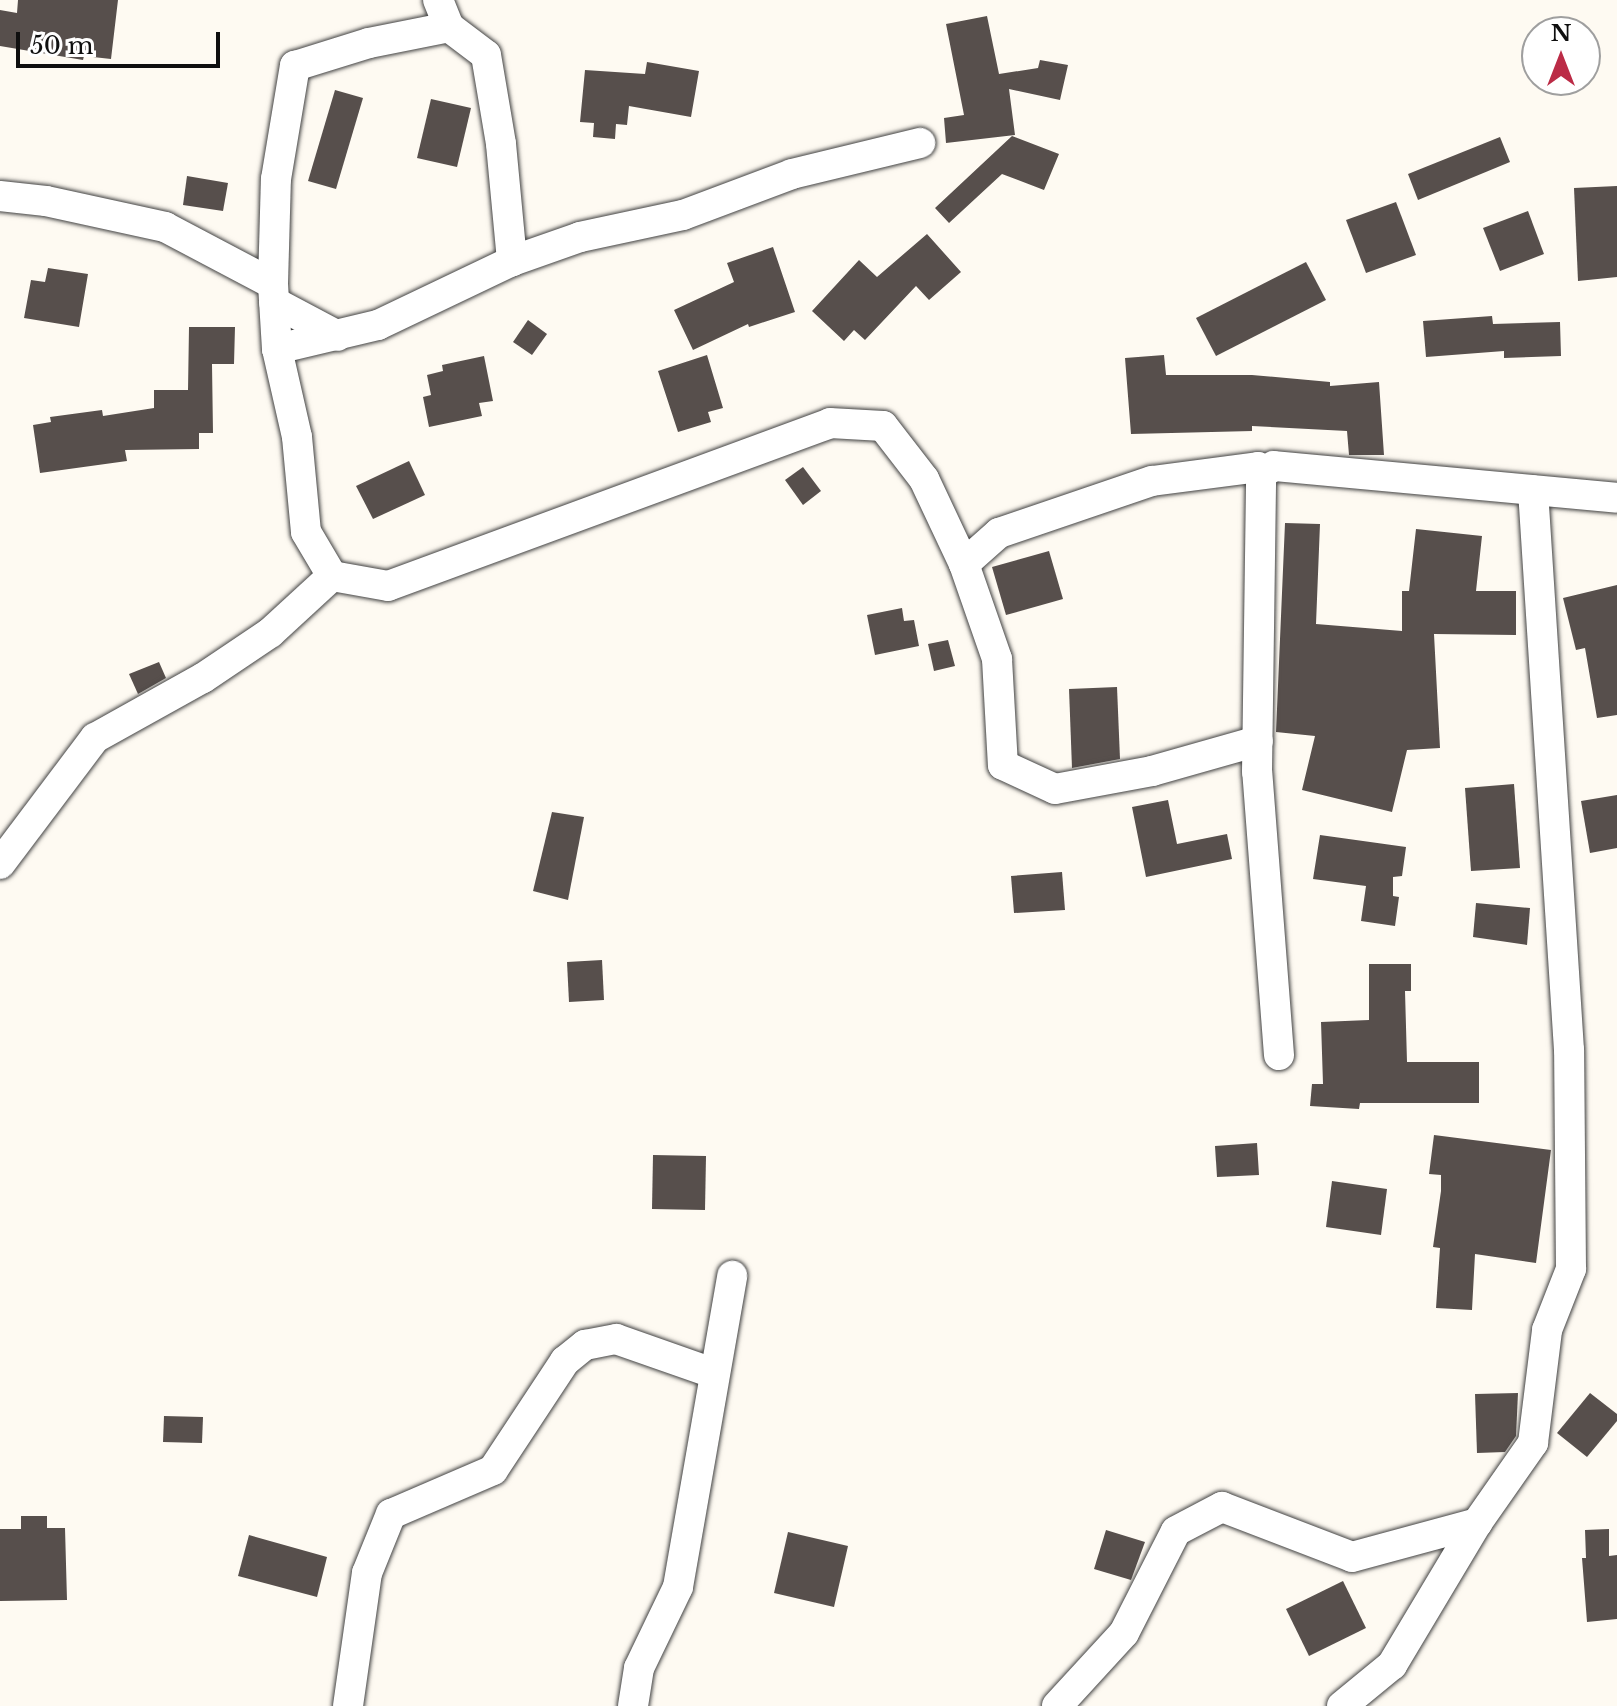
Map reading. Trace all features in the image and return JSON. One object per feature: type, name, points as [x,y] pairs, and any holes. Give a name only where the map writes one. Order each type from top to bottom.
[{"type":"street","points":[[512,261],[501,144],[486,55],[444,14],[369,43],[295,66],[276,179],[273,293],[277,349],[297,437],[306,532],[332,576],[388,586],[830,423],[883,426],[924,479],[964,564],[997,659],[1003,765],[1055,789],[1152,771],[1258,741]]},
{"type":"street","points":[[277,349],[378,325],[512,261],[580,237],[683,215],[792,174],[920,143]]},
{"type":"street","points":[[0,196],[46,201],[165,227],[338,336]]},
{"type":"street","points":[[1261,474],[1274,466],[1617,498]]},
{"type":"street","points":[[964,564],[999,533],[1152,481],[1258,467],[1261,474],[1258,741],[1279,1055]]},
{"type":"street","points":[[1342,1706],[1392,1665],[1477,1523],[1533,1443],[1547,1330],[1571,1269],[1569,1050],[1533,490]]},
{"type":"street","points":[[0,864],[95,738],[175,694],[270,633],[332,576]]},
{"type":"street","points":[[633,1706],[639,1668],[678,1587],[732,1276]]},
{"type":"street","points":[[348,1706],[367,1573],[391,1514],[493,1470],[565,1361],[585,1345],[616,1339],[713,1373]]},
{"type":"street","points":[[1057,1706],[1124,1633],[1176,1531],[1222,1507],[1352,1557],[1477,1523]]},
{"type":"street","points":[[639,1668],[651,1706]]},
{"type":"building","points":[[18,0],[118,0],[111,59],[84,56],[83,60],[0,46],[0,10],[17,13]]},
{"type":"building","points":[[987,16],[999,74],[1038,68],[1040,60],[1068,65],[1060,100],[1009,89],[1015,135],[946,143],[944,118],[964,115],[946,24]]},
{"type":"building","points":[[647,62],[699,71],[691,117],[629,106],[627,125],[616,124],[615,139],[593,137],[594,123],[580,122],[585,70],[645,74]]},
{"type":"building","points":[[335,90],[363,98],[336,189],[308,181]]},
{"type":"building","points":[[431,99],[471,108],[457,167],[417,158]]},
{"type":"building","points":[[1012,136],[1059,154],[1044,190],[1002,174],[949,223],[935,208]]},
{"type":"building","points":[[1500,137],[1510,162],[1418,200],[1408,174]]},
{"type":"building","points":[[187,176],[228,183],[223,211],[183,205]]},
{"type":"building","points":[[1617,186],[1617,277],[1578,281],[1574,188]]},
{"type":"building","points":[[1396,202],[1416,255],[1366,273],[1346,220]]},
{"type":"building","points":[[1528,211],[1544,254],[1500,271],[1483,228]]},
{"type":"building","points":[[927,234],[961,272],[929,300],[916,286],[865,340],[854,330],[844,341],[812,311],[859,260],[877,277]]},
{"type":"building","points":[[773,247],[795,312],[749,327],[748,324],[693,350],[674,310],[734,282],[727,263]]},
{"type":"building","points":[[1306,262],[1326,300],[1216,356],[1196,318]]},
{"type":"building","points":[[48,268],[88,274],[79,327],[24,318],[31,280],[45,282]]},
{"type":"building","points":[[1492,316],[1493,324],[1560,322],[1561,356],[1504,358],[1504,351],[1426,357],[1423,321]]},
{"type":"building","points":[[528,320],[547,334],[532,355],[513,342]]},
{"type":"building","points":[[189,327],[235,327],[234,364],[212,364],[213,433],[199,433],[199,449],[125,450],[127,461],[40,473],[33,425],[51,422],[50,417],[102,410],[103,416],[154,408],[154,390],[188,390]]},
{"type":"building","points":[[707,355],[723,408],[708,412],[711,422],[678,432],[658,371]]},
{"type":"building","points":[[1164,355],[1166,375],[1252,375],[1330,382],[1330,386],[1379,382],[1384,455],[1349,455],[1347,431],[1252,426],[1252,431],[1131,434],[1125,358]]},
{"type":"building","points":[[484,356],[493,401],[479,403],[482,416],[429,427],[423,397],[431,395],[427,375],[443,371],[442,365]]},
{"type":"building","points":[[409,461],[425,495],[373,519],[356,486]]},
{"type":"building","points":[[803,467],[821,491],[803,505],[785,480]]},
{"type":"building","points":[[1285,523],[1320,524],[1316,624],[1402,631],[1402,591],[1409,591],[1416,529],[1482,536],[1476,591],[1516,591],[1516,635],[1434,634],[1440,748],[1407,750],[1392,812],[1302,790],[1315,736],[1276,732]]},
{"type":"building","points":[[1049,551],[1063,599],[1006,615],[992,567]]},
{"type":"building","points":[[1617,585],[1617,715],[1597,718],[1585,648],[1576,650],[1563,598]]},
{"type":"building","points":[[902,608],[904,621],[914,620],[919,646],[875,655],[867,615]]},
{"type":"building","points":[[948,640],[955,666],[934,671],[928,644]]},
{"type":"building","points":[[159,662],[166,678],[138,694],[129,674]]},
{"type":"building","points":[[1117,687],[1120,759],[1072,768],[1069,689]]},
{"type":"building","points":[[1514,784],[1520,868],[1471,871],[1465,788]]},
{"type":"building","points":[[1617,795],[1617,848],[1590,853],[1581,801]]},
{"type":"building","points":[[1168,800],[1177,844],[1227,834],[1232,859],[1146,877],[1132,807]]},
{"type":"building","points":[[552,812],[584,817],[568,900],[533,891]]},
{"type":"building","points":[[1320,835],[1406,847],[1402,876],[1393,877],[1393,896],[1399,897],[1395,926],[1361,921],[1366,886],[1313,879]]},
{"type":"building","points":[[1062,872],[1065,910],[1014,913],[1011,876]]},
{"type":"building","points":[[1476,903],[1530,908],[1527,945],[1473,937]]},
{"type":"building","points":[[602,960],[604,1000],[569,1002],[567,962]]},
{"type":"building","points":[[1369,964],[1411,964],[1411,991],[1405,991],[1407,1062],[1479,1062],[1479,1103],[1360,1103],[1359,1109],[1310,1106],[1312,1084],[1323,1084],[1321,1022],[1369,1020]]},
{"type":"building","points":[[1434,1135],[1551,1150],[1536,1263],[1475,1254],[1472,1310],[1436,1308],[1440,1248],[1433,1247],[1441,1175],[1429,1174]]},
{"type":"building","points":[[1257,1143],[1259,1175],[1217,1177],[1215,1146]]},
{"type":"building","points":[[653,1155],[706,1156],[705,1210],[652,1209]]},
{"type":"building","points":[[1332,1181],[1387,1189],[1381,1235],[1326,1227]]},
{"type":"building","points":[[1518,1393],[1516,1436],[1505,1452],[1477,1453],[1475,1394]]},
{"type":"building","points":[[1590,1393],[1617,1414],[1617,1421],[1587,1457],[1557,1433]]},
{"type":"building","points":[[164,1416],[203,1417],[202,1443],[163,1442]]},
{"type":"building","points":[[21,1516],[47,1516],[47,1528],[65,1528],[67,1600],[0,1601],[0,1529],[21,1529]]},
{"type":"building","points":[[1609,1529],[1609,1556],[1617,1555],[1617,1619],[1587,1622],[1582,1558],[1586,1558],[1585,1530]]},
{"type":"building","points":[[1106,1530],[1145,1542],[1131,1580],[1094,1569]]},
{"type":"building","points":[[788,1532],[848,1546],[834,1607],[774,1593]]},
{"type":"building","points":[[249,1535],[327,1557],[317,1597],[238,1576]]},
{"type":"building","points":[[1343,1581],[1366,1628],[1309,1656],[1286,1609]]}]
